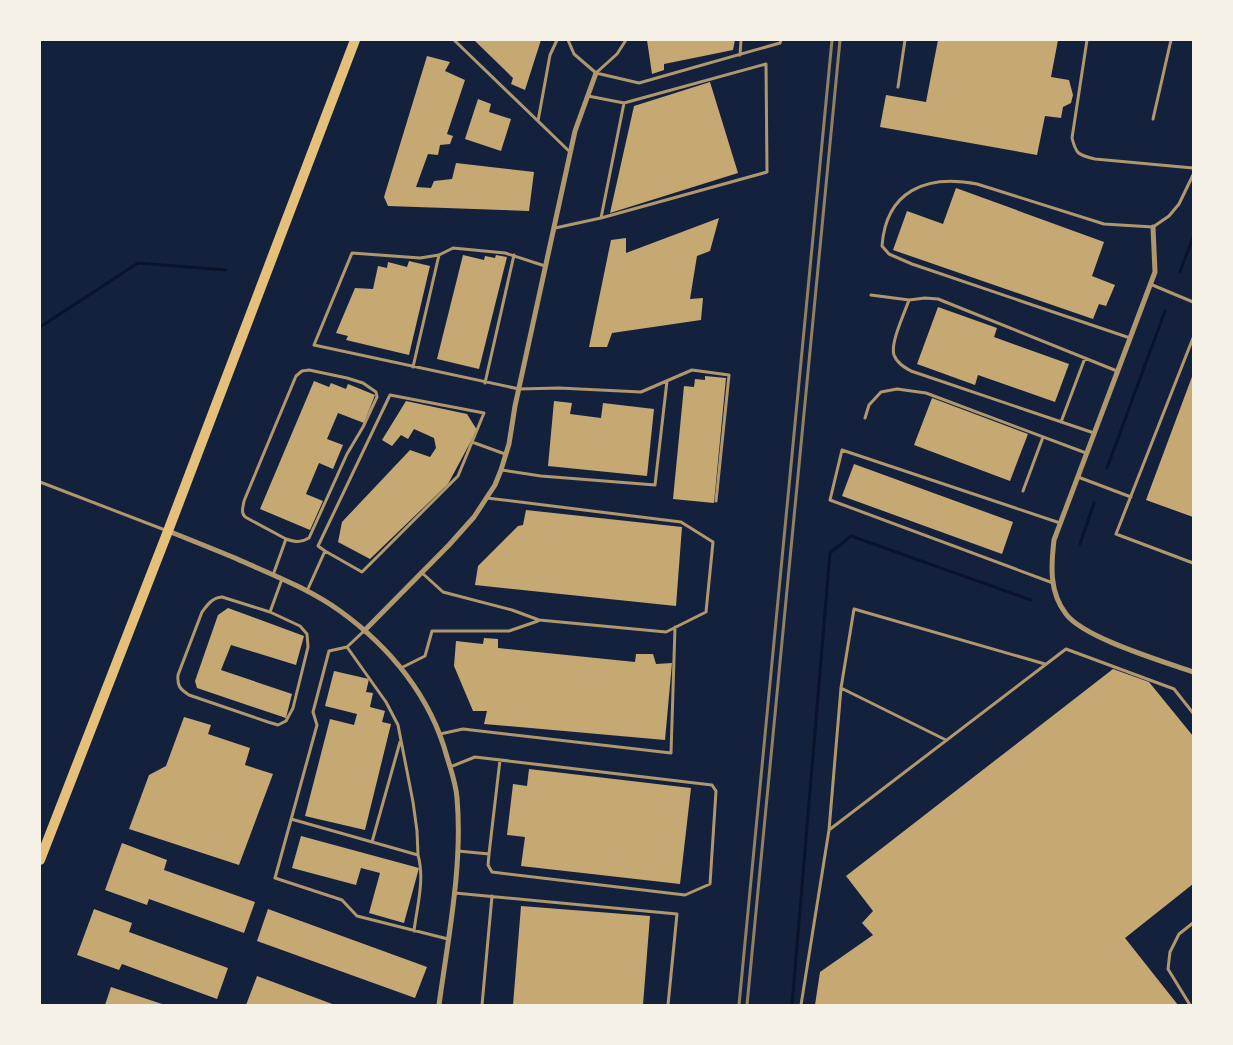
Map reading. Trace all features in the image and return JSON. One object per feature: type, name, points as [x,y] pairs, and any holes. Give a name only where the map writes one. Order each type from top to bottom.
[{"type":"main road","points":[[40,860],[168,531],[355,40]]},
{"type":"street","points":[[364,631],[474,517],[495,486],[506,455],[575,131],[596,73]]},
{"type":"street","points":[[1152,227],[1155,272],[1054,540],[1051,562],[1053,583],[1060,605],[1066,614],[1078,625],[1109,641],[1193,672]]},
{"type":"street","points":[[168,531],[207,545],[282,579],[339,610],[390,653],[420,693],[440,734],[457,796],[458,830],[454,893],[439,1005]]},
{"type":"lane","points":[[454,40],[571,153]]},
{"type":"lane","points":[[538,121],[550,55],[557,40]]},
{"type":"lane","points":[[568,40],[574,54],[596,73],[639,83],[780,44],[781,40]]},
{"type":"lane","points":[[596,73],[617,54],[626,40]]},
{"type":"lane","points":[[740,55],[741,40]]},
{"type":"lane","points":[[898,87],[905,40]]},
{"type":"lane","points":[[1087,40],[1072,138],[1075,150],[1080,156],[1095,160],[1193,168]]},
{"type":"lane","points":[[1153,119],[1171,40]]},
{"type":"lane","points":[[554,228],[601,218],[767,172],[766,64],[624,103],[588,96]]},
{"type":"lane","points":[[601,218],[624,103]]},
{"type":"lane","points":[[1130,338],[912,264],[889,254],[882,246],[883,231],[890,212],[898,200],[924,184],[960,181],[977,184],[1104,224],[1152,227],[1169,216],[1179,204],[1193,175]]},
{"type":"lane","points":[[546,266],[506,253],[453,248],[439,255],[420,258],[352,253],[314,345],[519,390],[559,388],[641,392],[692,370],[729,375],[716,501]]},
{"type":"lane","points":[[414,367],[439,255]]},
{"type":"lane","points":[[485,382],[514,255]]},
{"type":"lane","points":[[1150,284],[1193,302]]},
{"type":"lane","points":[[871,295],[909,300],[938,299],[1117,371]]},
{"type":"lane","points":[[909,300],[894,344],[893,353],[899,364],[911,372],[1094,434]]},
{"type":"lane","points":[[1193,338],[1116,534],[1193,563]]},
{"type":"lane","points":[[1061,422],[1085,358]]},
{"type":"lane","points":[[309,370],[346,378],[363,384],[376,392],[377,397],[309,538],[303,542],[286,539],[247,518],[242,511],[296,376],[302,371],[309,370]]},
{"type":"lane","points":[[501,470],[541,476],[655,484],[667,381]]},
{"type":"lane","points":[[865,418],[869,405],[882,392],[897,389],[926,393],[1087,453]]},
{"type":"lane","points":[[390,395],[484,413],[458,476],[362,572],[325,550],[318,546],[390,395]]},
{"type":"lane","points":[[1023,491],[1043,437]]},
{"type":"lane","points":[[472,442],[506,455]]},
{"type":"lane","points":[[1053,583],[830,500],[842,450],[1061,523]]},
{"type":"lane","points":[[1078,477],[1131,497]]},
{"type":"lane","points":[[40,482],[168,531]]},
{"type":"lane","points":[[422,572],[444,592],[512,610],[539,620],[666,632],[706,612],[713,542],[681,522],[486,498]]},
{"type":"lane","points":[[273,575],[286,539]]},
{"type":"lane","points":[[307,592],[325,550]]},
{"type":"lane","points":[[270,612],[282,579]]},
{"type":"lane","points":[[222,597],[270,612],[300,626],[307,634],[308,647],[293,708],[286,721],[278,725],[268,722],[189,695],[179,688],[177,682],[178,675],[202,612],[208,603],[215,598],[222,597]]},
{"type":"lane","points":[[801,1005],[829,830],[840,688],[854,609],[1045,665]]},
{"type":"lane","points":[[400,668],[426,656],[432,631],[510,631],[539,620]]},
{"type":"lane","points":[[440,734],[463,729],[671,753],[675,628]]},
{"type":"lane","points":[[364,631],[347,647],[329,650],[313,712],[316,726],[275,878],[342,900],[357,916],[448,940]]},
{"type":"lane","points":[[347,647],[386,702],[398,725],[414,802],[418,855],[421,866],[421,883],[414,931]]},
{"type":"lane","points":[[829,830],[1066,649],[1174,689],[1193,713]]},
{"type":"lane","points":[[840,688],[946,740]]},
{"type":"lane","points":[[372,842],[401,741]]},
{"type":"lane","points":[[450,767],[475,757],[712,785],[716,791],[710,884],[686,896],[492,872],[488,865],[500,760]]},
{"type":"lane","points":[[291,820],[418,855]]},
{"type":"lane","points":[[457,851],[489,854]]},
{"type":"lane","points":[[454,893],[677,914],[668,1005]]},
{"type":"lane","points":[[482,1005],[492,896]]},
{"type":"lane","points":[[1190,1005],[1168,969],[1170,952],[1174,943],[1179,934],[1193,923]]},
{"type":"building","points":[[474,40],[541,40],[525,90],[511,84],[513,78]]},
{"type":"building","points":[[647,40],[735,40],[733,50],[664,64],[664,70],[652,74]]},
{"type":"building","points":[[938,40],[1058,40],[1051,77],[1069,80],[1073,95],[1071,103],[1063,107],[1061,118],[1045,116],[1037,155],[880,127],[886,95],[926,102]]},
{"type":"building","points":[[427,56],[450,62],[445,71],[465,80],[447,134],[453,136],[450,144],[440,145],[438,155],[428,154],[416,187],[431,188],[434,181],[452,179],[456,163],[534,172],[529,211],[388,206],[384,197]]},
{"type":"building","points":[[710,82],[738,173],[610,213],[634,106]]},
{"type":"building","points":[[478,99],[491,104],[489,112],[511,119],[501,151],[465,139]]},
{"type":"building","points":[[956,188],[1104,242],[1092,276],[1115,285],[1106,306],[1099,304],[1093,319],[893,250],[907,211],[943,224]]},
{"type":"building","points":[[719,218],[710,251],[697,256],[690,299],[703,298],[701,320],[612,333],[607,347],[589,347],[611,240],[626,238],[626,253]]},
{"type":"building","points":[[463,255],[484,260],[485,256],[495,258],[496,255],[507,257],[479,369],[437,359]]},
{"type":"building","points":[[409,261],[430,266],[409,355],[346,340],[348,336],[336,333],[355,288],[373,289],[378,266],[387,268],[388,262],[407,267]]},
{"type":"building","points":[[938,307],[997,328],[994,337],[1069,364],[1055,402],[978,375],[975,385],[917,364]]},
{"type":"building","points":[[1193,374],[1193,517],[1146,500]]},
{"type":"building","points":[[705,376],[726,378],[714,503],[673,499],[684,386],[694,387],[695,379],[705,380]]},
{"type":"building","points":[[314,381],[329,387],[331,383],[346,389],[348,384],[375,395],[364,423],[338,413],[327,439],[343,445],[333,469],[319,463],[306,494],[323,501],[310,530],[260,509]]},
{"type":"building","points":[[932,398],[1028,434],[1010,481],[914,445]]},
{"type":"building","points":[[406,401],[467,414],[477,430],[448,484],[370,559],[338,542],[342,522],[410,450],[430,457],[436,448],[434,438],[414,429],[408,439],[401,435],[392,446],[382,440]]},
{"type":"building","points":[[554,401],[572,403],[570,414],[601,418],[603,403],[654,409],[647,476],[548,466]]},
{"type":"building","points":[[854,464],[1013,522],[1002,554],[842,496]]},
{"type":"building","points":[[526,510],[682,527],[676,606],[475,585],[478,566],[518,526],[523,525]]},
{"type":"building","points":[[228,608],[304,636],[296,665],[231,645],[221,670],[292,694],[286,718],[197,688],[195,681],[218,615]]},
{"type":"building","points":[[484,638],[498,639],[498,648],[635,662],[636,654],[653,654],[656,664],[672,663],[665,740],[484,724],[487,711],[473,711],[454,666],[456,641],[483,644]]},
{"type":"building","points":[[1113,669],[1149,682],[1193,736],[1193,884],[1125,938],[1178,1005],[815,1005],[820,972],[873,935],[862,923],[873,911],[846,876]]},
{"type":"building","points":[[334,671],[369,679],[366,692],[373,693],[370,707],[385,711],[382,722],[391,724],[365,830],[305,816],[330,719],[354,725],[357,714],[325,706]]},
{"type":"building","points":[[184,717],[211,725],[208,734],[250,748],[245,765],[273,774],[239,865],[129,829],[149,775],[166,766]]},
{"type":"building","points":[[529,769],[691,788],[680,884],[521,866],[525,837],[507,835],[513,784],[527,786]]},
{"type":"building","points":[[301,836],[419,868],[404,923],[369,913],[380,873],[361,868],[356,885],[292,868]]},
{"type":"building","points":[[122,843],[167,860],[164,870],[255,902],[244,933],[149,899],[147,905],[105,890]]},
{"type":"building","points":[[521,906],[650,916],[643,1005],[513,1005]]},
{"type":"building","points":[[94,909],[132,923],[129,932],[228,968],[217,999],[122,964],[119,970],[77,955]]},
{"type":"building","points":[[268,909],[427,967],[415,998],[257,941]]},
{"type":"building","points":[[257,976],[335,1005],[246,1005]]},
{"type":"building","points":[[111,987],[165,1005],[105,1005]]},
{"type":"waterway","points":[[1180,272],[1193,237]]},
{"type":"waterway","points":[[40,327],[138,263],[226,270]]},
{"type":"waterway","points":[[1107,468],[1165,311]]},
{"type":"waterway","points":[[1080,544],[1094,503]]},
{"type":"waterway","points":[[792,1005],[830,553],[851,536],[1031,600]]},
{"type":"railway","points":[[739,1005],[832,40]]},
{"type":"railway","points":[[747,1005],[840,40]]}]
